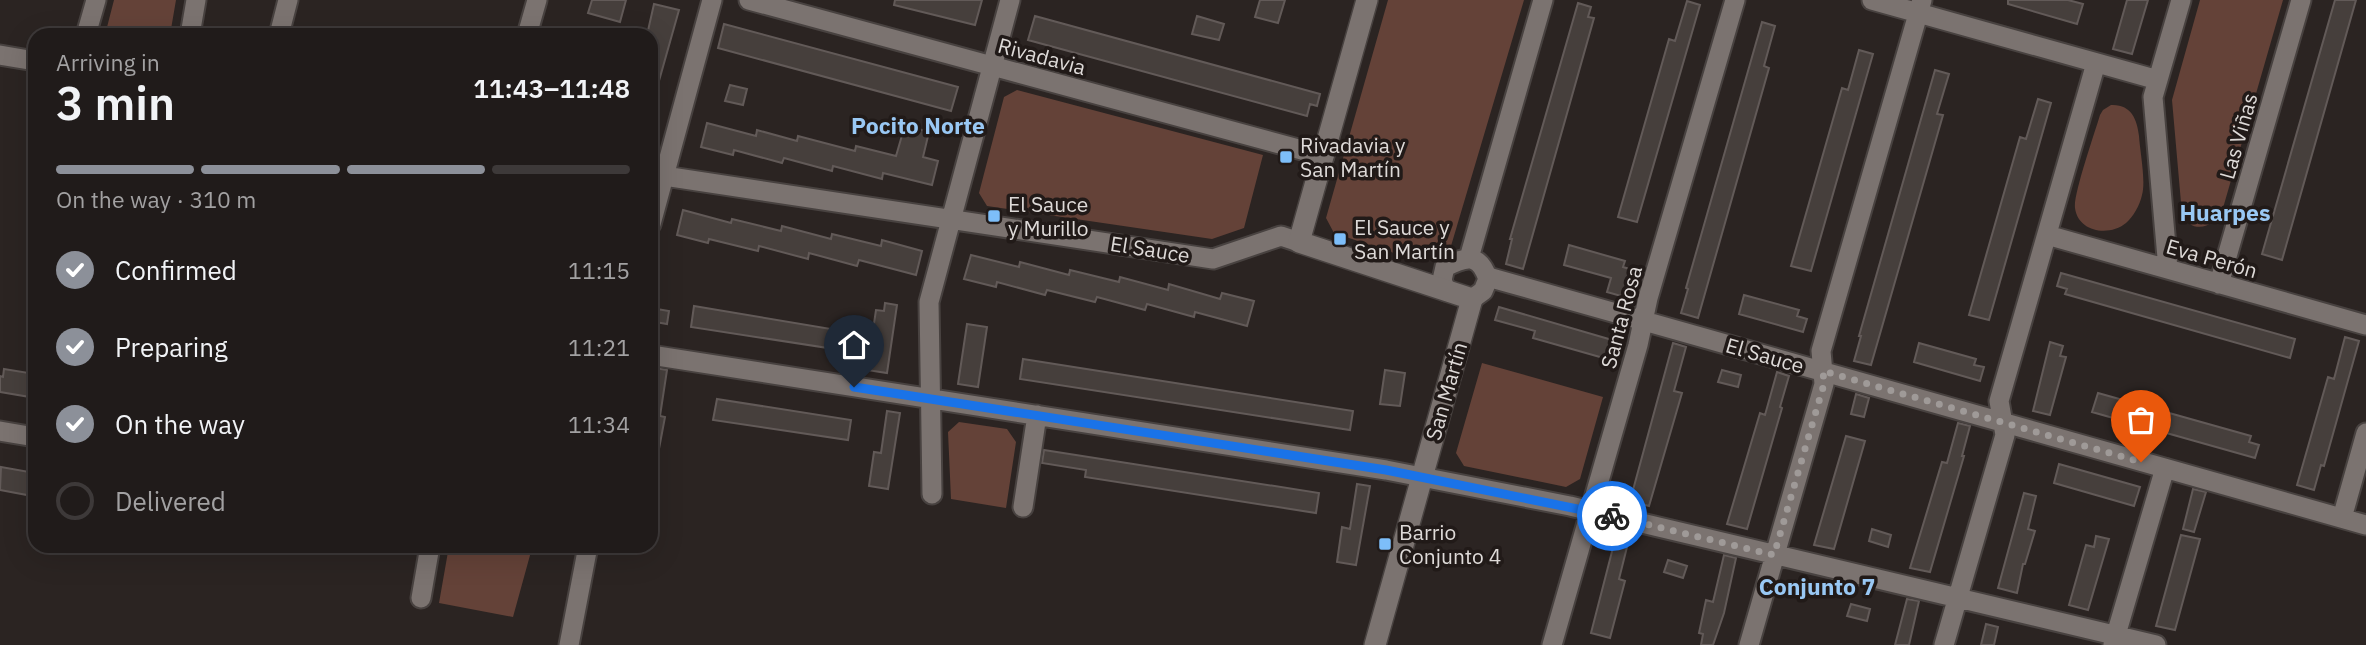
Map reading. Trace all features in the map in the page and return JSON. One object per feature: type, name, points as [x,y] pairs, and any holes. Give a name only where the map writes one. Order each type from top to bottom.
[{"type":"street","points":[[88,28],[96,0]]},
{"type":"street","points":[[191,28],[196,0]]},
{"type":"street","points":[[281,28],[288,0]]},
{"type":"street","points":[[529,28],[537,0]]},
{"type":"street","points":[[658,172],[712,0]]},
{"type":"street","name":"Rivadavia","points":[[749,0],[1324,156]]},
{"type":"street","points":[[932,494],[929,302],[1010,0]]},
{"type":"street","points":[[1299,242],[1367,0]]},
{"type":"street","points":[[1469,258],[1543,0]]},
{"type":"street","name":"Santa Rosa","points":[[1552,645],[1735,0]]},
{"type":"street","points":[[1872,0],[1920,6],[2096,63],[2158,80]]},
{"type":"street","points":[[2168,269],[2153,97],[2181,0]]},
{"type":"street","name":"Las Viñas","points":[[2219,284],[2301,0]]},
{"type":"street","points":[[1748,645],[1824,384],[1821,351],[1920,6]]},
{"type":"street","points":[[0,55],[28,60]]},
{"type":"street","points":[[1944,645],[2005,435],[1999,401],[2096,63]]},
{"type":"street","name":"El Sauce","points":[[658,175],[1213,259],[1280,236],[1472,299]]},
{"type":"street","name":"Eva Perón","points":[[2046,235],[2366,325]]},
{"type":"street","points":[[1446,291],[1443,280],[1446,267],[1469,258],[1479,262],[1488,277],[1486,287],[1472,299]]},
{"type":"street","name":"El Sauce","points":[[1488,277],[2366,525]]},
{"type":"street","name":"San Martín","points":[[1375,645],[1472,299]]},
{"type":"street","points":[[658,356],[1422,477],[1590,511],[1958,598],[2115,640],[2156,645]]},
{"type":"street","points":[[1023,507],[1037,415]]},
{"type":"street","points":[[0,431],[28,436]]},
{"type":"street","points":[[2342,518],[2366,433]]},
{"type":"street","points":[[2115,640],[2165,468]]},
{"type":"street","points":[[421,598],[429,553]]},
{"type":"street","points":[[570,638],[587,553]]},
{"type":"shaded area","points":[[114,0],[176,0],[171,28],[107,28]]},
{"type":"shaded area","points":[[1388,0],[1524,0],[1451,246],[1415,260],[1334,233],[1326,218]]},
{"type":"shaded area","points":[[2200,0],[2283,0],[2223,208],[2210,224],[2198,227],[2186,221],[2182,214],[2172,100]]},
{"type":"shaded area","points":[[1017,90],[1263,155],[1244,228],[1212,239],[987,206],[979,193],[1004,97]]},
{"type":"shaded area","points":[[2111,105],[2124,107],[2132,114],[2137,124],[2143,189],[2138,207],[2129,220],[2119,227],[2103,231],[2088,227],[2082,222],[2077,216],[2075,201],[2100,115]]},
{"type":"shaded area","points":[[1482,363],[1603,397],[1580,479],[1566,487],[1464,466],[1456,453]]},
{"type":"shaded area","points":[[959,422],[1007,429],[1016,442],[1006,508],[951,499],[948,432]]},
{"type":"shaded area","points":[[448,553],[531,553],[513,617],[439,603]]},
{"type":"building","points":[[592,0],[626,0],[620,22],[588,13]]},
{"type":"building","points":[[895,0],[982,0],[975,25],[894,5]]},
{"type":"building","points":[[1260,0],[1285,0],[1278,23],[1255,17]]},
{"type":"building","points":[[2008,0],[2068,0],[2083,4],[2077,24],[2008,4]]},
{"type":"building","points":[[2127,0],[2148,0],[2132,54],[2113,49]]},
{"type":"building","points":[[2335,0],[2356,0],[2282,260],[2262,254]]},
{"type":"building","points":[[1687,1],[1700,5],[1637,222],[1618,217],[1669,39],[1675,41]]},
{"type":"building","points":[[1578,3],[1591,7],[1588,17],[1594,18],[1523,269],[1506,264],[1510,239]]},
{"type":"building","points":[[654,4],[679,10],[658,84],[658,28],[649,28]]},
{"type":"building","points":[[1035,16],[1320,94],[1317,106],[1310,104],[1307,116],[1028,40]]},
{"type":"building","points":[[1197,16],[1224,24],[1219,40],[1192,34]]},
{"type":"building","points":[[1762,22],[1775,26],[1764,66],[1769,68],[1698,318],[1681,313],[1688,289],[1686,288]]},
{"type":"building","points":[[724,24],[958,87],[951,111],[718,48]]},
{"type":"building","points":[[1859,50],[1873,54],[1811,271],[1791,266],[1842,88],[1848,90]]},
{"type":"building","points":[[1935,70],[1949,74],[1937,114],[1943,115],[1871,365],[1854,361],[1859,336]]},
{"type":"building","points":[[730,85],[747,89],[743,105],[725,101]]},
{"type":"building","points":[[2038,99],[2051,103],[1989,320],[1969,315],[2020,137],[2026,139]]},
{"type":"building","points":[[707,123],[756,136],[757,130],[797,141],[798,136],[855,151],[856,146],[896,156],[905,125],[929,132],[923,157],[938,161],[932,185],[883,173],[882,179],[833,166],[832,171],[784,158],[782,163],[734,150],[733,155],[701,147]]},
{"type":"building","points":[[683,210],[731,223],[732,219],[781,231],[782,226],[831,239],[832,234],[881,246],[882,240],[922,251],[916,275],[859,260],[857,266],[809,253],[808,259],[759,246],[758,251],[709,239],[708,243],[677,235]]},
{"type":"building","points":[[1569,245],[1625,261],[1623,267],[1633,270],[1627,293],[1621,296],[1607,292],[1611,278],[1564,265]]},
{"type":"building","points":[[971,255],[1019,267],[1020,262],[1069,275],[1070,270],[1119,282],[1120,277],[1168,290],[1169,284],[1220,299],[1222,293],[1254,301],[1247,326],[1195,312],[1194,317],[1147,304],[1145,310],[1097,297],[1095,302],[1047,290],[1045,295],[997,282],[996,287],[964,279]]},
{"type":"building","points":[[2061,273],[2295,339],[2290,358],[2065,294],[2067,289],[2057,286]]},
{"type":"building","points":[[1744,295],[1799,310],[1797,316],[1807,319],[1803,332],[1739,314]]},
{"type":"building","points":[[885,303],[897,305],[887,373],[867,370],[876,310],[884,311]]},
{"type":"building","points":[[694,306],[831,329],[828,348],[691,327]]},
{"type":"building","points":[[1499,307],[1619,342],[1614,361],[1533,338],[1535,331],[1495,320]]},
{"type":"building","points":[[658,309],[669,311],[667,324],[658,322]]},
{"type":"building","points":[[967,324],[987,327],[978,387],[958,384]]},
{"type":"building","points":[[2345,337],[2359,341],[2324,466],[2321,465],[2314,490],[2297,485],[2328,377],[2334,379]]},
{"type":"building","points":[[2050,342],[2063,346],[2060,356],[2066,357],[2050,415],[2033,411]]},
{"type":"building","points":[[1673,343],[1686,347],[1674,391],[1682,393],[1649,506],[1630,501]]},
{"type":"building","points":[[1919,343],[1976,359],[1974,365],[1984,367],[1980,381],[1914,362]]},
{"type":"building","points":[[1023,359],[1353,411],[1350,430],[1020,379]]},
{"type":"building","points":[[658,368],[667,370],[660,416],[665,417],[658,454]]},
{"type":"building","points":[[4,369],[28,373],[28,397],[0,392],[0,376],[3,377]]},
{"type":"building","points":[[1385,370],[1405,373],[1400,406],[1380,404]]},
{"type":"building","points":[[1722,370],[1741,375],[1738,387],[1718,382]]},
{"type":"building","points":[[1777,372],[1789,376],[1747,529],[1727,524],[1760,413],[1765,415]]},
{"type":"building","points":[[2098,393],[2251,436],[2249,442],[2259,445],[2255,458],[2092,412]]},
{"type":"building","points":[[1856,394],[1869,398],[1864,417],[1851,414]]},
{"type":"building","points":[[717,399],[851,420],[848,440],[713,420]]},
{"type":"building","points":[[887,411],[900,413],[888,489],[869,486],[874,452],[881,453]]},
{"type":"building","points":[[1958,423],[1970,426],[1964,456],[1930,572],[1910,568],[1942,462],[1947,463]]},
{"type":"building","points":[[1846,436],[1865,441],[1834,549],[1814,545]]},
{"type":"building","points":[[1044,450],[1319,493],[1316,513],[1085,477],[1086,470],[1042,463]]},
{"type":"building","points":[[2059,464],[2140,487],[2134,506],[2054,483]]},
{"type":"building","points":[[1,467],[28,472],[27,495],[0,490]]},
{"type":"building","points":[[1357,484],[1370,486],[1356,565],[1337,562],[1342,527],[1350,529]]},
{"type":"building","points":[[2193,489],[2206,492],[2194,532],[2183,529]]},
{"type":"building","points":[[2024,493],[2036,496],[2028,529],[2035,531],[2023,564],[2017,593],[1998,588]]},
{"type":"building","points":[[1872,529],[1891,535],[1888,547],[1869,541]]},
{"type":"building","points":[[2181,535],[2200,539],[2175,630],[2156,626]]},
{"type":"building","points":[[1616,536],[1629,539],[1619,579],[1625,581],[1610,638],[1591,633]]},
{"type":"building","points":[[2096,536],[2109,539],[2088,610],[2069,605],[2086,545],[2094,547]]},
{"type":"building","points":[[1724,555],[1736,558],[1724,613],[1713,645],[1701,645],[1703,634],[1699,633],[1706,600],[1713,602]]},
{"type":"building","points":[[1668,560],[1687,566],[1683,578],[1664,572]]},
{"type":"building","points":[[1907,599],[1919,601],[1909,645],[1895,645]]},
{"type":"building","points":[[1851,604],[1870,609],[1867,621],[1847,616]]},
{"type":"building","points":[[1986,624],[1998,627],[1994,645],[1981,645]]},
{"type":"way so far","points":[[1612,516],[1774,555],[1824,384],[1823,371],[2141,462]]},
{"type":"place","name":"Rivadavia y San Martín","points":[[1286,157]]},
{"type":"place","name":"El Sauce y Murillo","points":[[994,216]]},
{"type":"place","name":"El Sauce y San Martín","points":[[1340,239]]},
{"type":"place","name":"Barrio Conjunto 4","points":[[1385,544]]},
{"type":"district","name":"Pocito Norte","points":[[918,125]]},
{"type":"district","name":"Huarpes","points":[[2225,212]]},
{"type":"district","name":"Conjunto 7","points":[[1817,586]]},
{"type":"route","points":[[854,387],[1386,470],[1612,516]]}]
